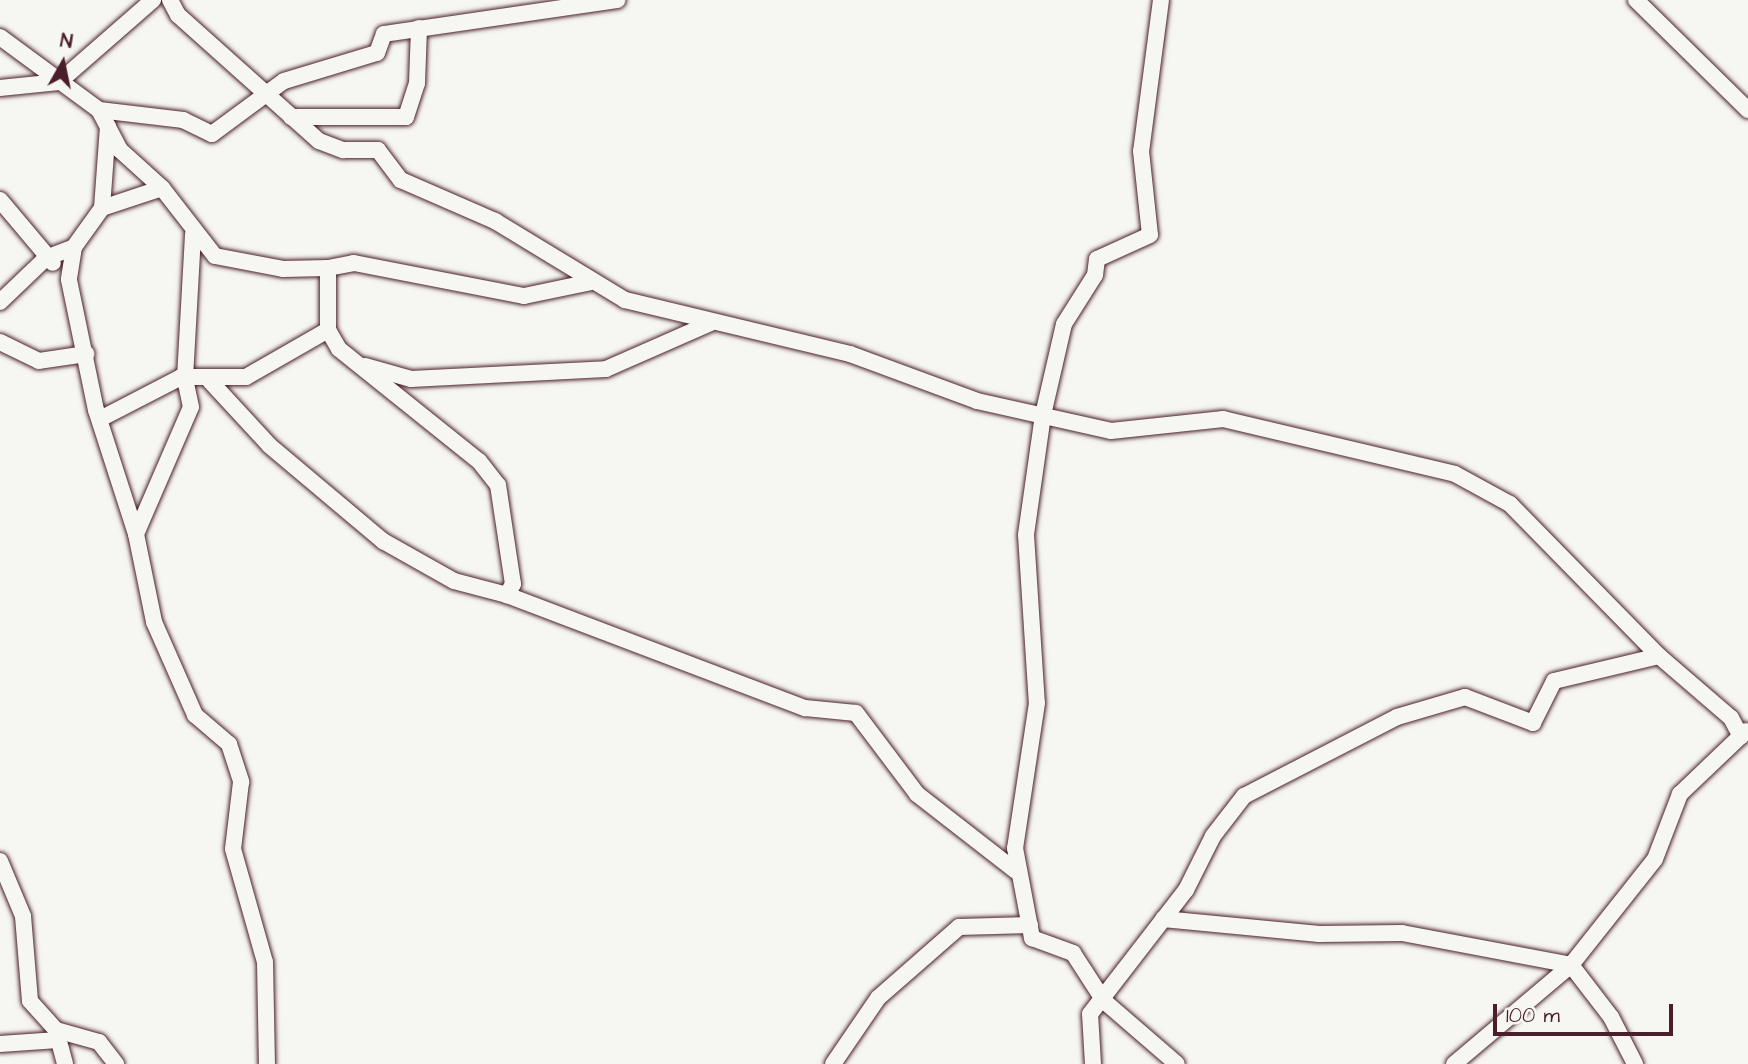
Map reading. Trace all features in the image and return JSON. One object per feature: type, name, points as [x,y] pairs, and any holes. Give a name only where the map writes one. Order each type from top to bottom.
[{"type":"street","points":[[0,88],[59,82],[153,0]]},
{"type":"street","points":[[170,0],[178,15],[262,93],[319,141],[343,150],[378,150],[401,180],[495,221],[591,282],[625,300],[711,323],[850,354],[977,401],[1111,431],[1207,417],[1268,424],[1455,474],[1510,505],[1659,656],[1746,734],[1680,794],[1655,859],[1571,965],[1454,1064]]},
{"type":"street","points":[[104,117],[183,120],[212,134],[262,93],[377,53],[384,34],[618,0]]},
{"type":"street","points":[[1161,0],[1141,151],[1150,235],[1097,259],[1096,275],[1064,324],[1043,415],[1026,535],[1037,703],[1016,871],[1032,938],[1073,953],[1104,1001],[1177,1064]]},
{"type":"street","points":[[1636,0],[1748,110]]},
{"type":"street","points":[[291,117],[406,117],[417,83],[419,28]]},
{"type":"street","points":[[0,37],[104,117],[120,150],[162,188],[193,234],[232,263],[328,268],[354,263],[524,296],[591,282]]},
{"type":"street","points":[[104,117],[102,208],[74,247],[69,280],[102,418],[136,534],[154,622],[195,715],[229,744],[241,782],[233,849],[238,885],[265,962],[267,1064]]},
{"type":"street","points":[[102,208],[162,188]]},
{"type":"street","points":[[0,200],[24,222],[46,258],[69,280]]},
{"type":"street","points":[[136,534],[191,407],[185,378],[193,234]]},
{"type":"street","points":[[0,302],[46,258],[74,247]]},
{"type":"street","points":[[328,268],[328,330],[359,364],[479,461],[498,485],[513,583],[507,595]]},
{"type":"street","points":[[359,364],[411,379],[606,369],[711,323]]},
{"type":"street","points":[[102,418],[185,378],[210,381],[246,377],[328,330]]},
{"type":"street","points":[[2,346],[39,361],[86,354]]},
{"type":"street","points":[[210,381],[270,446],[383,541],[454,581],[507,595],[805,708],[856,713],[917,794],[1016,871]]},
{"type":"street","points":[[1093,1064],[1090,1014],[1104,1001],[1163,919],[1244,796],[1397,717],[1465,697],[1533,723],[1554,681],[1659,656]]},
{"type":"street","points":[[0,861],[23,916],[30,1001],[57,1035],[65,1064]]},
{"type":"street","points":[[1163,919],[1319,934],[1402,933],[1571,965],[1611,1017],[1635,1064]]},
{"type":"street","points":[[833,1064],[878,998],[959,927],[1030,925]]},
{"type":"street","points":[[0,1044],[57,1035],[99,1042],[116,1064]]}]
